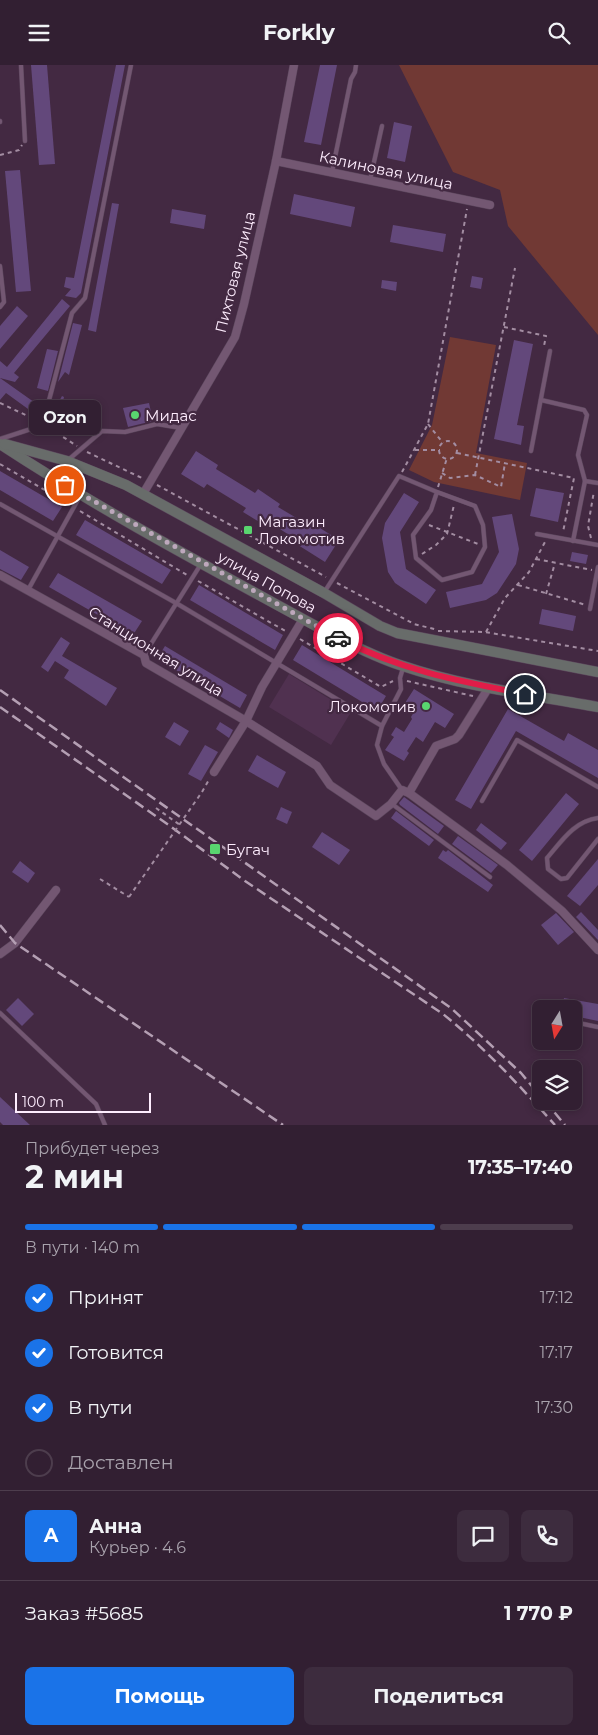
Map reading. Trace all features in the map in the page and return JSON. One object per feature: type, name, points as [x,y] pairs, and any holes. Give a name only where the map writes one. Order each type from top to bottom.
[{"type":"street","name":"Пихтовая улица","points":[[142,494],[235,337],[276,161],[294,65]]},
{"type":"street","name":"Калиновая улица","points":[[276,161],[490,205]]},
{"type":"street","name":"улица Попова","points":[[0,442],[67,461],[126,485],[324,593],[380,626],[397,633],[598,672]]},
{"type":"street","name":"улица Попова","points":[[0,442],[80,495],[303,619],[374,656],[403,667],[457,681],[598,707]]},
{"type":"street","name":"Станционная улица","points":[[0,575],[144,655],[146,663],[246,721],[317,766],[330,785],[376,816],[392,804]]},
{"type":"street","points":[[214,772],[246,721],[262,687],[303,619]]},
{"type":"street","points":[[392,804],[405,792],[436,746],[460,735],[489,687]]},
{"type":"street","points":[[405,792],[507,865],[562,911],[598,950]]},
{"type":"street","points":[[0,954],[15,943],[56,890]]},
{"type":"lane","points":[[21,65],[25,141]]},
{"type":"lane","points":[[0,442],[31,429],[47,408],[72,313],[84,298],[131,65]]},
{"type":"lane","points":[[332,172],[351,79],[355,73],[356,65]]},
{"type":"lane","points":[[370,181],[382,126]]},
{"type":"lane","points":[[0,267],[4,302],[0,307]]},
{"type":"lane","points":[[531,451],[550,351]]},
{"type":"lane","points":[[541,400],[584,410],[586,415],[578,455],[585,481],[573,541]]},
{"type":"lane","points":[[67,461],[102,431],[125,432],[157,424],[181,428]]},
{"type":"lane","points":[[324,593],[399,476],[437,493],[475,506],[483,525],[485,547],[472,572],[442,580],[416,558],[413,535],[431,509],[437,493]]},
{"type":"lane","points":[[585,481],[598,483]]},
{"type":"lane","points":[[28,590],[80,495]]},
{"type":"lane","points":[[0,504],[176,603],[382,726]]},
{"type":"lane","points":[[537,534],[598,545]]},
{"type":"lane","points":[[144,655],[201,563]]},
{"type":"lane","points":[[590,607],[598,569]]},
{"type":"lane","points":[[403,667],[400,678],[401,689],[382,726],[377,745],[384,764],[405,792]]},
{"type":"lane","points":[[482,801],[517,740],[598,787]]},
{"type":"lane","points":[[392,804],[490,877]]},
{"type":"lane","points":[[598,818],[574,828],[546,859],[548,869],[562,879],[567,877],[598,839]]},
{"type":"lane","points":[[0,1013],[96,1103],[106,1125]]},
{"type":"lane","points":[[582,1024],[598,1027]]},
{"type":"path","points":[[0,155],[19,150],[25,141]]},
{"type":"path","points":[[399,476],[428,424],[468,201]]},
{"type":"path","points":[[475,475],[515,268]]},
{"type":"path","points":[[504,327],[546,336],[544,346],[550,351]]},
{"type":"path","points":[[428,424],[443,443]]},
{"type":"path","points":[[449,441],[454,444],[457,453],[453,457],[447,458],[442,456],[440,449],[443,443],[449,441]]},
{"type":"path","points":[[82,449],[150,481],[414,624],[438,630],[486,632],[598,651]]},
{"type":"path","points":[[415,450],[440,449]]},
{"type":"path","points":[[457,453],[574,478],[562,538]]},
{"type":"path","points":[[437,493],[447,458]]},
{"type":"path","points":[[442,473],[450,478],[475,475],[501,487],[506,463]]},
{"type":"path","points":[[0,464],[381,687],[400,678],[421,685],[483,699]]},
{"type":"path","points":[[592,544],[588,526],[594,491]]},
{"type":"path","points":[[416,558],[436,545],[447,534],[456,498]]},
{"type":"path","points":[[422,522],[447,534],[485,547]]},
{"type":"path","points":[[486,632],[505,598],[528,572],[548,536]]},
{"type":"path","points":[[536,559],[598,569]]},
{"type":"path","points":[[546,594],[555,563]]},
{"type":"path","points":[[518,584],[590,607]]},
{"type":"path","points":[[437,634],[438,630]]},
{"type":"path","points":[[100,879],[129,897],[180,825],[214,772]]},
{"type":"path","points":[[156,808],[180,825]]},
{"type":"shaded area","points":[[399,65],[598,65],[598,335],[508,226],[500,190],[453,172]]},
{"type":"shaded area","points":[[450,337],[496,345],[476,453],[527,463],[520,500],[434,482],[409,470],[432,425]]},
{"type":"shaded area","points":[[289,674],[351,712],[331,745],[269,707]]},
{"type":"building","points":[[31,65],[47,65],[55,164],[39,165]]},
{"type":"building","points":[[116,65],[125,65],[81,293],[76,298],[65,296],[71,289],[64,287],[66,277],[74,278]]},
{"type":"building","points":[[320,65],[337,65],[321,145],[304,142]]},
{"type":"building","points":[[394,122],[412,126],[405,162],[387,158]]},
{"type":"building","points":[[20,170],[31,291],[16,292],[5,171]]},
{"type":"building","points":[[294,194],[355,207],[351,227],[290,214]]},
{"type":"building","points":[[112,203],[119,204],[96,332],[88,330]]},
{"type":"building","points":[[172,209],[206,215],[204,229],[170,223]]},
{"type":"building","points":[[393,225],[446,234],[443,252],[390,242]]},
{"type":"building","points":[[472,276],[483,278],[481,289],[470,287]]},
{"type":"building","points":[[382,280],[397,282],[396,291],[381,288]]},
{"type":"building","points":[[62,299],[70,306],[14,373],[19,377],[15,382],[0,378],[0,361],[7,367]]},
{"type":"building","points":[[17,306],[28,316],[0,349],[0,326]]},
{"type":"building","points":[[73,323],[82,325],[69,375],[65,372],[58,382]]},
{"type":"building","points":[[514,340],[533,344],[517,425],[524,426],[521,445],[494,439]]},
{"type":"building","points":[[47,349],[58,351],[48,391],[37,388]]},
{"type":"building","points":[[0,378],[41,407],[35,414],[6,393],[0,400]]},
{"type":"building","points":[[62,396],[64,397],[58,421],[51,418]]},
{"type":"building","points":[[149,403],[153,421],[128,427],[123,408]]},
{"type":"building","points":[[196,451],[218,465],[216,469],[255,493],[258,489],[280,504],[278,507],[310,526],[312,523],[339,540],[325,562],[298,545],[300,542],[269,522],[266,526],[243,512],[246,508],[207,484],[204,488],[181,474]]},
{"type":"building","points":[[0,471],[62,507],[53,521],[0,490]]},
{"type":"building","points":[[536,488],[564,493],[558,522],[530,516]]},
{"type":"building","points":[[404,493],[419,502],[400,532],[406,569],[436,590],[426,604],[395,583],[388,572],[382,538],[385,523]]},
{"type":"building","points":[[512,514],[519,549],[516,564],[497,593],[486,600],[450,608],[446,592],[482,584],[499,552],[492,517]]},
{"type":"building","points":[[85,520],[171,570],[162,584],[76,535]]},
{"type":"building","points":[[0,550],[29,567],[21,580],[0,569]]},
{"type":"building","points":[[572,552],[588,555],[586,564],[570,561]]},
{"type":"building","points":[[58,573],[142,621],[133,635],[49,587]]},
{"type":"building","points":[[199,585],[283,635],[275,650],[190,600]]},
{"type":"building","points":[[542,609],[576,616],[573,631],[539,624]]},
{"type":"building","points":[[61,637],[70,643],[62,656],[117,688],[106,706],[64,678],[69,670],[55,661],[48,672],[41,667]]},
{"type":"building","points":[[302,645],[386,696],[377,711],[293,660]]},
{"type":"building","points":[[165,646],[247,695],[240,708],[157,659]]},
{"type":"building","points":[[414,689],[454,714],[445,728],[435,722],[423,742],[416,737],[407,751],[409,753],[404,761],[385,750],[394,737],[391,735],[396,727],[404,732],[412,719],[411,717],[415,710],[405,703]]},
{"type":"building","points":[[508,709],[564,741],[568,733],[598,750],[598,778],[516,731],[471,809],[455,800]]},
{"type":"building","points":[[174,722],[189,731],[180,746],[165,737]]},
{"type":"building","points":[[220,722],[233,730],[229,738],[216,729]]},
{"type":"building","points":[[205,745],[218,752],[201,781],[188,774]]},
{"type":"building","points":[[257,755],[286,772],[278,788],[248,771]]},
{"type":"building","points":[[566,793],[579,804],[532,861],[519,850]]},
{"type":"building","points":[[404,797],[444,826],[438,834],[400,805],[399,803]]},
{"type":"building","points":[[281,807],[292,812],[287,824],[276,819]]},
{"type":"building","points":[[396,811],[434,840],[429,846],[391,818]]},
{"type":"building","points":[[481,823],[507,843],[501,850],[476,830]]},
{"type":"building","points":[[322,832],[350,850],[339,865],[312,847]]},
{"type":"building","points":[[458,836],[498,865],[491,873],[452,844]]},
{"type":"building","points":[[443,850],[446,852],[448,850],[493,885],[488,892],[438,858]]},
{"type":"building","points":[[598,859],[598,885],[580,906],[567,896]]},
{"type":"building","points":[[20,861],[35,873],[28,883],[12,872]]},
{"type":"building","points":[[581,912],[598,930],[598,940],[576,917]]},
{"type":"building","points":[[556,913],[574,932],[558,945],[541,925]]},
{"type":"building","points":[[18,998],[34,1014],[22,1026],[6,1010]]},
{"type":"building","points":[[582,1001],[598,1004],[598,1021],[582,1018]]},
{"type":"building","points":[[0,1097],[30,1125],[3,1125],[0,1122]]},
{"type":"railway","points":[[0,690],[451,1008],[521,1073],[532,1086]]},
{"type":"railway","points":[[0,707],[245,881],[443,1014],[487,1053],[555,1125]]},
{"type":"railway","points":[[0,925],[15,943],[283,1125]]},
{"type":"railway","points":[[552,1110],[565,1125]]},
{"type":"way so far","points":[[65,485],[338,638]]},
{"type":"place","name":"Мидас","points":[[135,415]]},
{"type":"place","name":"Ozon","points":[[65,485]]},
{"type":"place","name":"Магазин Локомотив","points":[[248,530]]},
{"type":"place","name":"Локомотив","points":[[426,706]]},
{"type":"place","name":"Бугач","points":[[215,849]]},
{"type":"route","points":[[338,638],[374,656],[403,667],[457,681],[525,694]]}]
